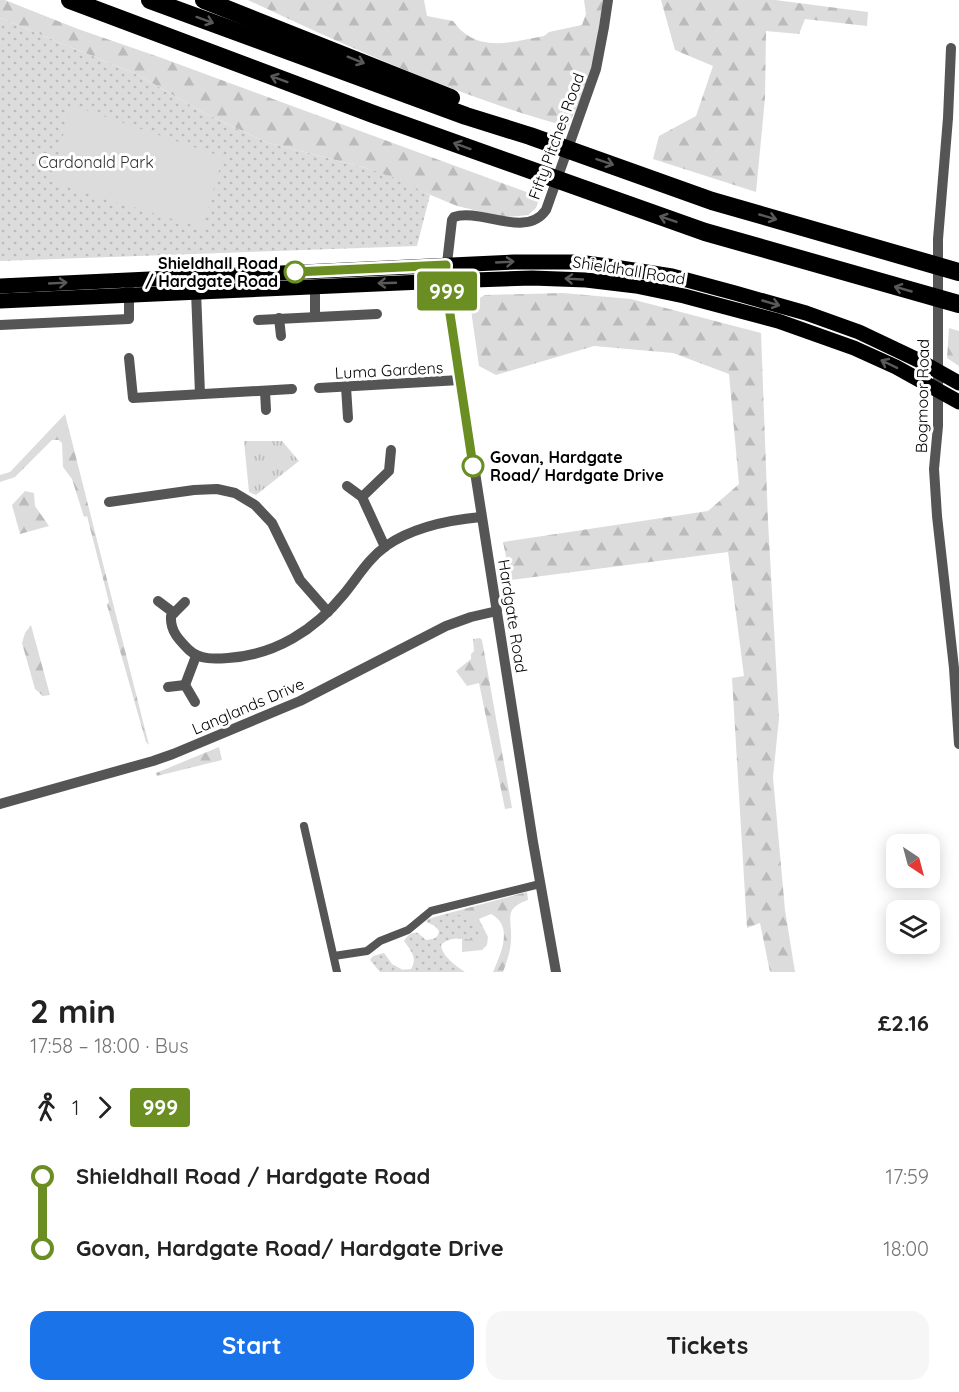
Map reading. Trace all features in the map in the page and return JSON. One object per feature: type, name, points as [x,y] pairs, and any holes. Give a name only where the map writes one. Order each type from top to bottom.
[{"type":"highway","points":[[57,0],[149,30]]},
{"type":"highway","points":[[70,0],[517,166],[705,232],[959,304]]},
{"type":"highway","points":[[150,0],[466,116],[530,136],[712,201],[959,272]]},
{"type":"highway","points":[[204,0],[469,105],[530,136]]},
{"type":"main road","name":"Shieldhall Road","points":[[0,301],[129,287],[446,265],[536,261],[578,262],[641,270],[806,313],[859,332],[918,360],[959,383]]},
{"type":"main road","name":"Shieldhall Road","points":[[0,286],[129,287],[196,291],[532,278],[586,279],[636,286],[778,321],[854,348],[896,367],[959,402]]},
{"type":"street","name":"Fifty Pitches Road","points":[[446,265],[454,217],[469,215],[526,223],[537,218],[546,210],[596,69],[608,0]]},
{"type":"street","name":"Bogmoor Road","points":[[951,48],[938,239],[938,426],[934,469],[954,668],[959,744]]},
{"type":"street","name":"Hardgate Road","points":[[446,265],[445,281],[481,517],[556,972]]},
{"type":"street","points":[[315,286],[315,316]]},
{"type":"street","points":[[0,325],[129,319],[129,287]]},
{"type":"street","points":[[196,291],[200,394]]},
{"type":"street","points":[[258,320],[377,314]]},
{"type":"street","points":[[279,318],[281,336]]},
{"type":"street","points":[[129,358],[133,398],[292,389]]},
{"type":"street","name":"Luma Gardens","points":[[320,388],[460,380]]},
{"type":"street","points":[[346,387],[348,418]]},
{"type":"street","points":[[266,391],[266,410]]},
{"type":"street","points":[[362,497],[388,471],[391,450]]},
{"type":"street","points":[[347,486],[362,497],[385,547]]},
{"type":"street","points":[[109,502],[194,490],[217,489],[235,493],[255,505],[272,523],[300,580],[328,612]]},
{"type":"street","points":[[185,602],[174,613],[171,621],[173,632],[196,656],[217,658],[260,653],[296,638],[328,612],[363,567],[385,547],[424,527],[481,517]]},
{"type":"street","points":[[159,601],[174,613]]},
{"type":"street","name":"Langlands Drive","points":[[0,804],[142,765],[173,754],[300,701],[446,626],[471,616],[498,611]]},
{"type":"street","points":[[185,685],[196,656]]},
{"type":"street","points":[[168,687],[185,685]]},
{"type":"street","points":[[185,685],[195,702]]},
{"type":"street","points":[[304,826],[337,972]]},
{"type":"street","points":[[334,956],[366,951],[380,940],[408,930],[431,911],[540,884]]},
{"type":"green space","points":[[0,0],[540,197],[536,208],[528,215],[504,217],[457,206],[366,168],[266,142],[204,113],[136,74],[0,18]]},
{"type":"green space","points":[[248,0],[424,0],[427,16],[453,21],[462,31],[483,42],[507,43],[544,36],[549,32],[582,25],[586,14],[584,0],[603,0],[593,67],[568,127],[445,86]]},
{"type":"green space","points":[[661,0],[775,0],[868,12],[867,26],[805,19],[799,34],[766,31],[765,98],[756,192],[653,159],[659,136],[696,116],[713,66],[675,50]]},
{"type":"green space","name":"Cardonald Park","points":[[0,18],[136,74],[204,113],[266,142],[366,168],[395,178],[430,195],[417,246],[0,261]]},
{"type":"green space","points":[[71,105],[223,157],[202,228],[51,182]]},
{"type":"green space","points":[[563,293],[631,299],[761,333],[779,718],[773,777],[785,910],[795,972],[770,972],[760,923],[747,928],[732,678],[744,676],[728,552],[511,580],[503,542],[708,511],[739,484],[729,374],[673,353],[594,346],[496,375],[479,366],[470,303],[485,295]]},
{"type":"green space","points":[[949,328],[959,331],[959,366],[947,358]]},
{"type":"green space","points":[[65,414],[149,745],[146,742],[107,605],[109,602],[87,516],[84,517],[72,479],[63,467],[62,443],[59,440],[52,440],[15,477],[0,482],[0,475],[10,472]]},
{"type":"green space","points":[[244,441],[282,441],[299,461],[256,495],[249,492]]},
{"type":"green space","points":[[25,491],[34,493],[35,506],[49,526],[20,534],[12,505]]},
{"type":"green space","points":[[31,625],[50,695],[43,696],[35,689],[22,643]]},
{"type":"green space","points":[[480,638],[512,808],[505,809],[479,683],[467,686],[456,671],[471,659],[474,651],[473,639]]},
{"type":"green space","points":[[219,747],[222,760],[157,776],[156,773]]},
{"type":"green space","points":[[527,892],[528,900],[515,907],[510,915],[511,939],[503,972],[493,972],[502,948],[504,933],[498,919],[491,914],[479,919],[488,937],[487,945],[482,950],[462,952],[462,938],[475,940],[449,913]]},
{"type":"green space","points":[[449,913],[471,919],[481,935],[475,941],[453,939],[441,945],[447,957],[465,972],[380,972],[370,960],[373,956],[384,953],[392,964],[403,970],[411,969],[414,958],[404,941],[413,933],[418,933],[426,940],[435,938],[439,931],[435,926],[426,922],[428,919]]},
{"type":"bus line","name":"999","points":[[295,272],[446,265],[445,281],[473,466]]},
{"type":"place","name":"Shieldhall Road / Hardgate Road","points":[[295,272]]},
{"type":"place","name":"Govan, Hardgate Road/ Hardgate Drive","points":[[473,466]]}]
